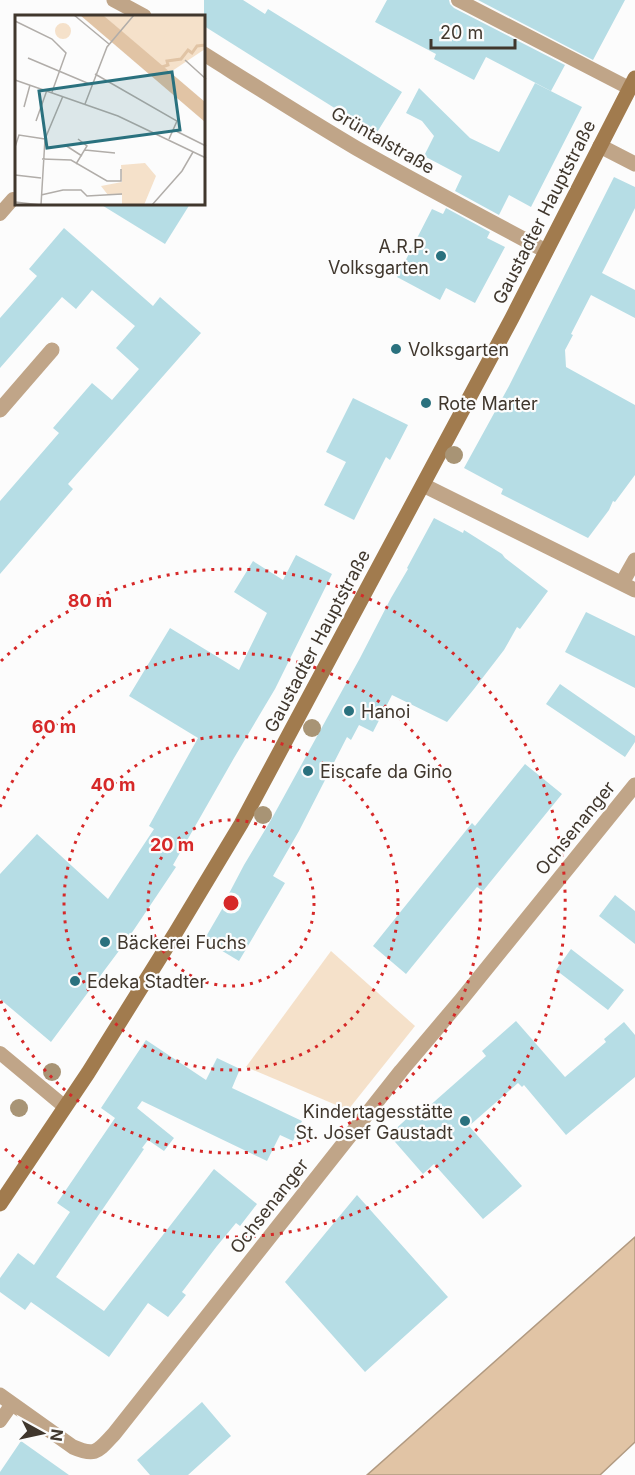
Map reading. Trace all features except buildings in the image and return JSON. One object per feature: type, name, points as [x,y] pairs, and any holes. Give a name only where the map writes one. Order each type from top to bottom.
[{"type":"street","points":[[114,0],[142,15]]},
{"type":"street","name":"Grüntalstraße","points":[[206,55],[356,148],[546,251]]},
{"type":"street","name":"Gaustadter Hauptstraße","points":[[0,1204],[88,1073],[241,824],[423,485],[632,83]]},
{"type":"street","points":[[600,146],[635,164]]},
{"type":"street","points":[[0,410],[52,350]]},
{"type":"street","points":[[423,485],[628,586],[635,560]]},
{"type":"street","name":"Ochsenanger","points":[[6,1399],[73,1447],[86,1452],[100,1449],[401,1071],[635,785]]},
{"type":"lane","points":[[458,0],[632,83]]},
{"type":"lane","points":[[0,214],[13,199]]},
{"type":"lane","points":[[0,1053],[64,1107]]},
{"type":"lane","points":[[0,1421],[6,1399]]},
{"type":"shaded area","points":[[331,951],[415,1026],[348,1110],[246,1067]]},
{"type":"shaded area","points":[[635,1237],[635,1442],[600,1475],[367,1475]]},
{"type":"place","name":"A.R.P. Volksgarten","points":[[441,256]]},
{"type":"place","name":"Volksgarten","points":[[396,349]]},
{"type":"place","name":"Rote Marter","points":[[426,403]]},
{"type":"place","name":"Hanoi","points":[[349,711]]},
{"type":"place","name":"Eiscafe da Gino","points":[[308,771]]},
{"type":"place","name":"Bäckerei Fuchs","points":[[105,942]]},
{"type":"place","name":"Edeka Stadter","points":[[75,981]]},
{"type":"place","name":"Kindertagesstätte St. Josef Gaustadt","points":[[465,1121]]}]
